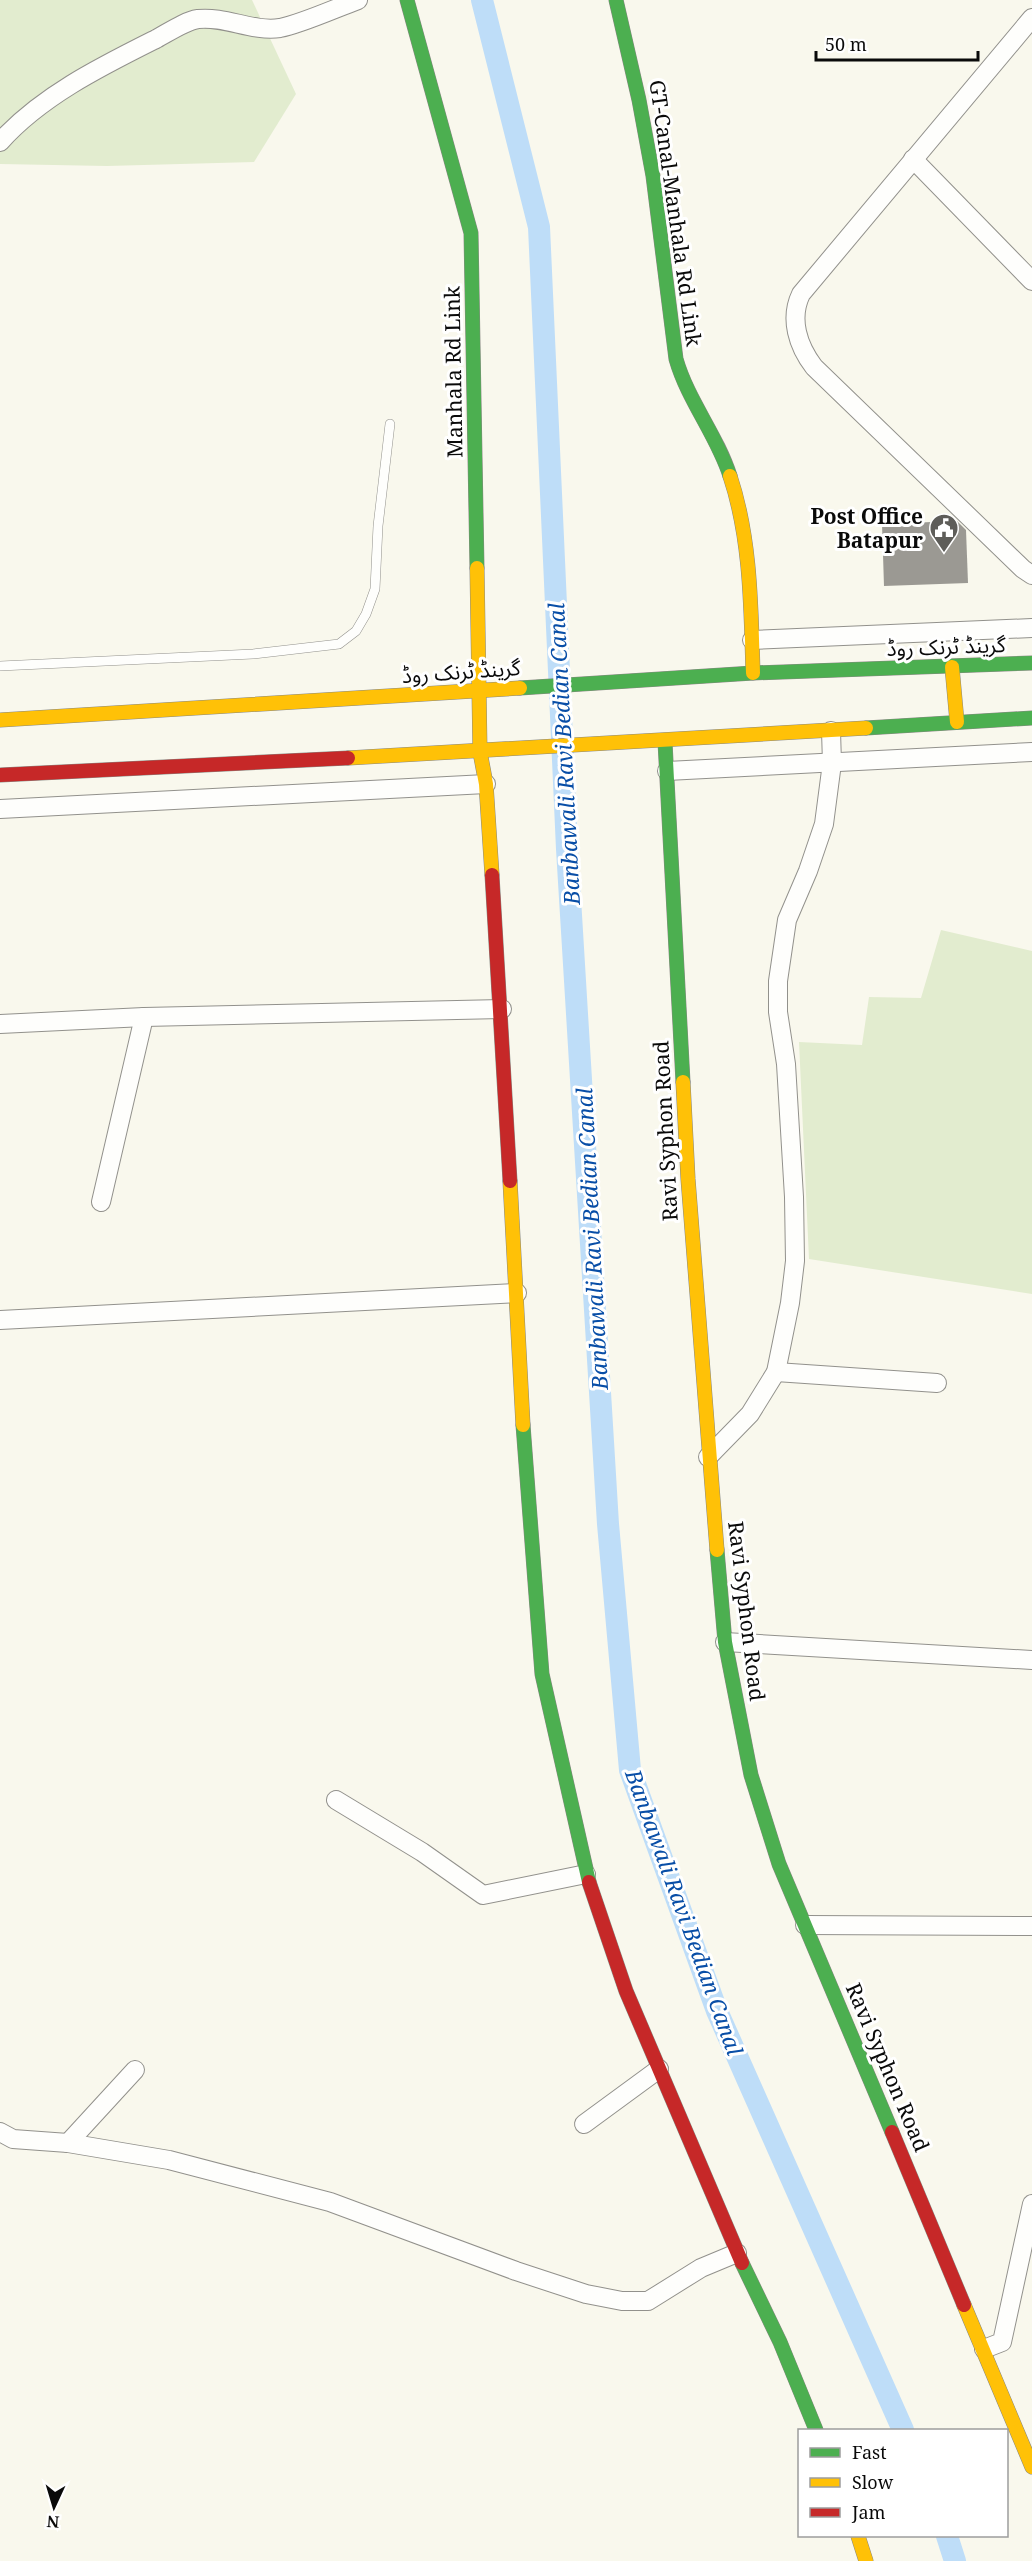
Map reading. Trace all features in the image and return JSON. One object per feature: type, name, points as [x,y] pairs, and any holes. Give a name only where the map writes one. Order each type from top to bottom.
[{"type":"main road","name":"Manhala Rd Link","points":[[406,0],[471,233],[478,561],[478,690],[487,751],[486,784],[502,1009],[521,1405],[542,1674],[586,1874],[615,1960],[737,2253],[780,2342],[816,2429]]},
{"type":"main road","name":"GT-Canal-Manhala Rd Link","points":[[616,0],[632,65],[657,202],[669,323],[677,362],[688,388],[711,428],[733,484],[743,534],[753,673]]},
{"type":"main road","name":"گرینڈ ٹرنک روڈ","points":[[0,720],[753,673],[1032,663]]},
{"type":"main road","points":[[952,667],[957,722]]},
{"type":"main road","points":[[0,775],[665,742],[1032,718]]},
{"type":"main road","name":"Ravi Syphon Road","points":[[665,742],[688,1179],[708,1457],[725,1642],[751,1775],[779,1864],[1032,2466]]},
{"type":"main road","points":[[859,2537],[866,2561]]},
{"type":"street","points":[[0,142],[15,124],[74,84],[115,59],[196,19],[224,19],[253,26],[279,28],[358,0]]},
{"type":"street","points":[[1032,18],[801,294],[796,304],[797,335],[804,354],[814,367],[1023,569],[1032,575]]},
{"type":"street","points":[[913,159],[1032,281]]},
{"type":"street","points":[[752,639],[1032,628]]},
{"type":"street","points":[[708,1457],[750,1413],[776,1372],[790,1304],[795,1261],[794,1186],[786,1064],[778,1012],[778,981],[787,920],[808,871],[824,824],[832,763],[831,731]]},
{"type":"street","points":[[667,771],[1032,752]]},
{"type":"street","points":[[0,809],[486,784]]},
{"type":"street","points":[[0,1024],[144,1017],[502,1009]]},
{"type":"street","points":[[101,1202],[144,1017]]},
{"type":"street","points":[[0,1320],[517,1293]]},
{"type":"street","points":[[776,1372],[937,1383]]},
{"type":"street","points":[[725,1642],[1032,1660]]},
{"type":"street","points":[[336,1800],[422,1852],[483,1895],[586,1874]]},
{"type":"street","points":[[805,1925],[1032,1926]]},
{"type":"street","points":[[584,2124],[659,2069]]},
{"type":"street","points":[[68,2143],[135,2070]]},
{"type":"street","points":[[0,2132],[13,2139],[68,2143],[169,2160],[330,2202],[516,2271],[585,2294],[622,2301],[648,2301],[701,2268],[737,2253]]},
{"type":"street","points":[[984,2349],[1002,2342],[1032,2204]]},
{"type":"lane","points":[[0,666],[253,654],[339,644],[356,631],[366,614],[375,589],[378,526],[390,424]]},
{"type":"green space","points":[[0,0],[252,0],[296,94],[254,162],[107,166],[0,164]]},
{"type":"green space","points":[[941,930],[1032,951],[1032,1294],[809,1259],[799,1042],[862,1045],[869,997],[921,998]]},
{"type":"building","points":[[957,521],[966,530],[968,583],[884,586],[882,524]]},
{"type":"waterway","name":"Banbawali Ravi Bedian Canal","points":[[482,0],[539,227],[567,849],[608,1524],[630,1770],[717,2011],[903,2429]]},
{"type":"waterway","name":"Banbawali Ravi Bedian Canal","points":[[947,2537],[955,2561]]},
{"type":"traffic: fast","points":[[407,0],[471,233],[477,568]]},
{"type":"traffic: fast","points":[[616,0],[639,100],[653,176],[676,359],[730,476]]},
{"type":"traffic: fast","points":[[520,688],[753,673],[1032,663]]},
{"type":"traffic: fast","points":[[866,728],[1032,718]]},
{"type":"traffic: fast","points":[[665,742],[683,1082]]},
{"type":"traffic: fast","points":[[523,1425],[542,1674],[589,1882]]},
{"type":"traffic: fast","points":[[717,1550],[725,1642],[751,1775],[779,1864],[892,2132]]},
{"type":"traffic: fast","points":[[742,2263],[780,2342],[816,2429]]},
{"type":"traffic: slow","points":[[730,476],[746,549],[753,673]]},
{"type":"traffic: slow","points":[[477,568],[480,752],[486,784],[492,875]]},
{"type":"traffic: slow","points":[[952,667],[957,722]]},
{"type":"traffic: slow","points":[[0,720],[520,688]]},
{"type":"traffic: slow","points":[[348,758],[866,728]]},
{"type":"traffic: slow","points":[[683,1082],[688,1179],[717,1550]]},
{"type":"traffic: slow","points":[[510,1181],[523,1425]]},
{"type":"traffic: slow","points":[[964,2305],[1032,2467]]},
{"type":"traffic: slow","points":[[858,2537],[866,2561]]},
{"type":"traffic: jam","points":[[0,775],[348,758]]},
{"type":"traffic: jam","points":[[492,875],[510,1181]]},
{"type":"traffic: jam","points":[[589,1882],[626,1991],[742,2263]]},
{"type":"traffic: jam","points":[[892,2132],[964,2305]]},
{"type":"place","name":"Post Office Batapur","points":[[944,554]]}]
